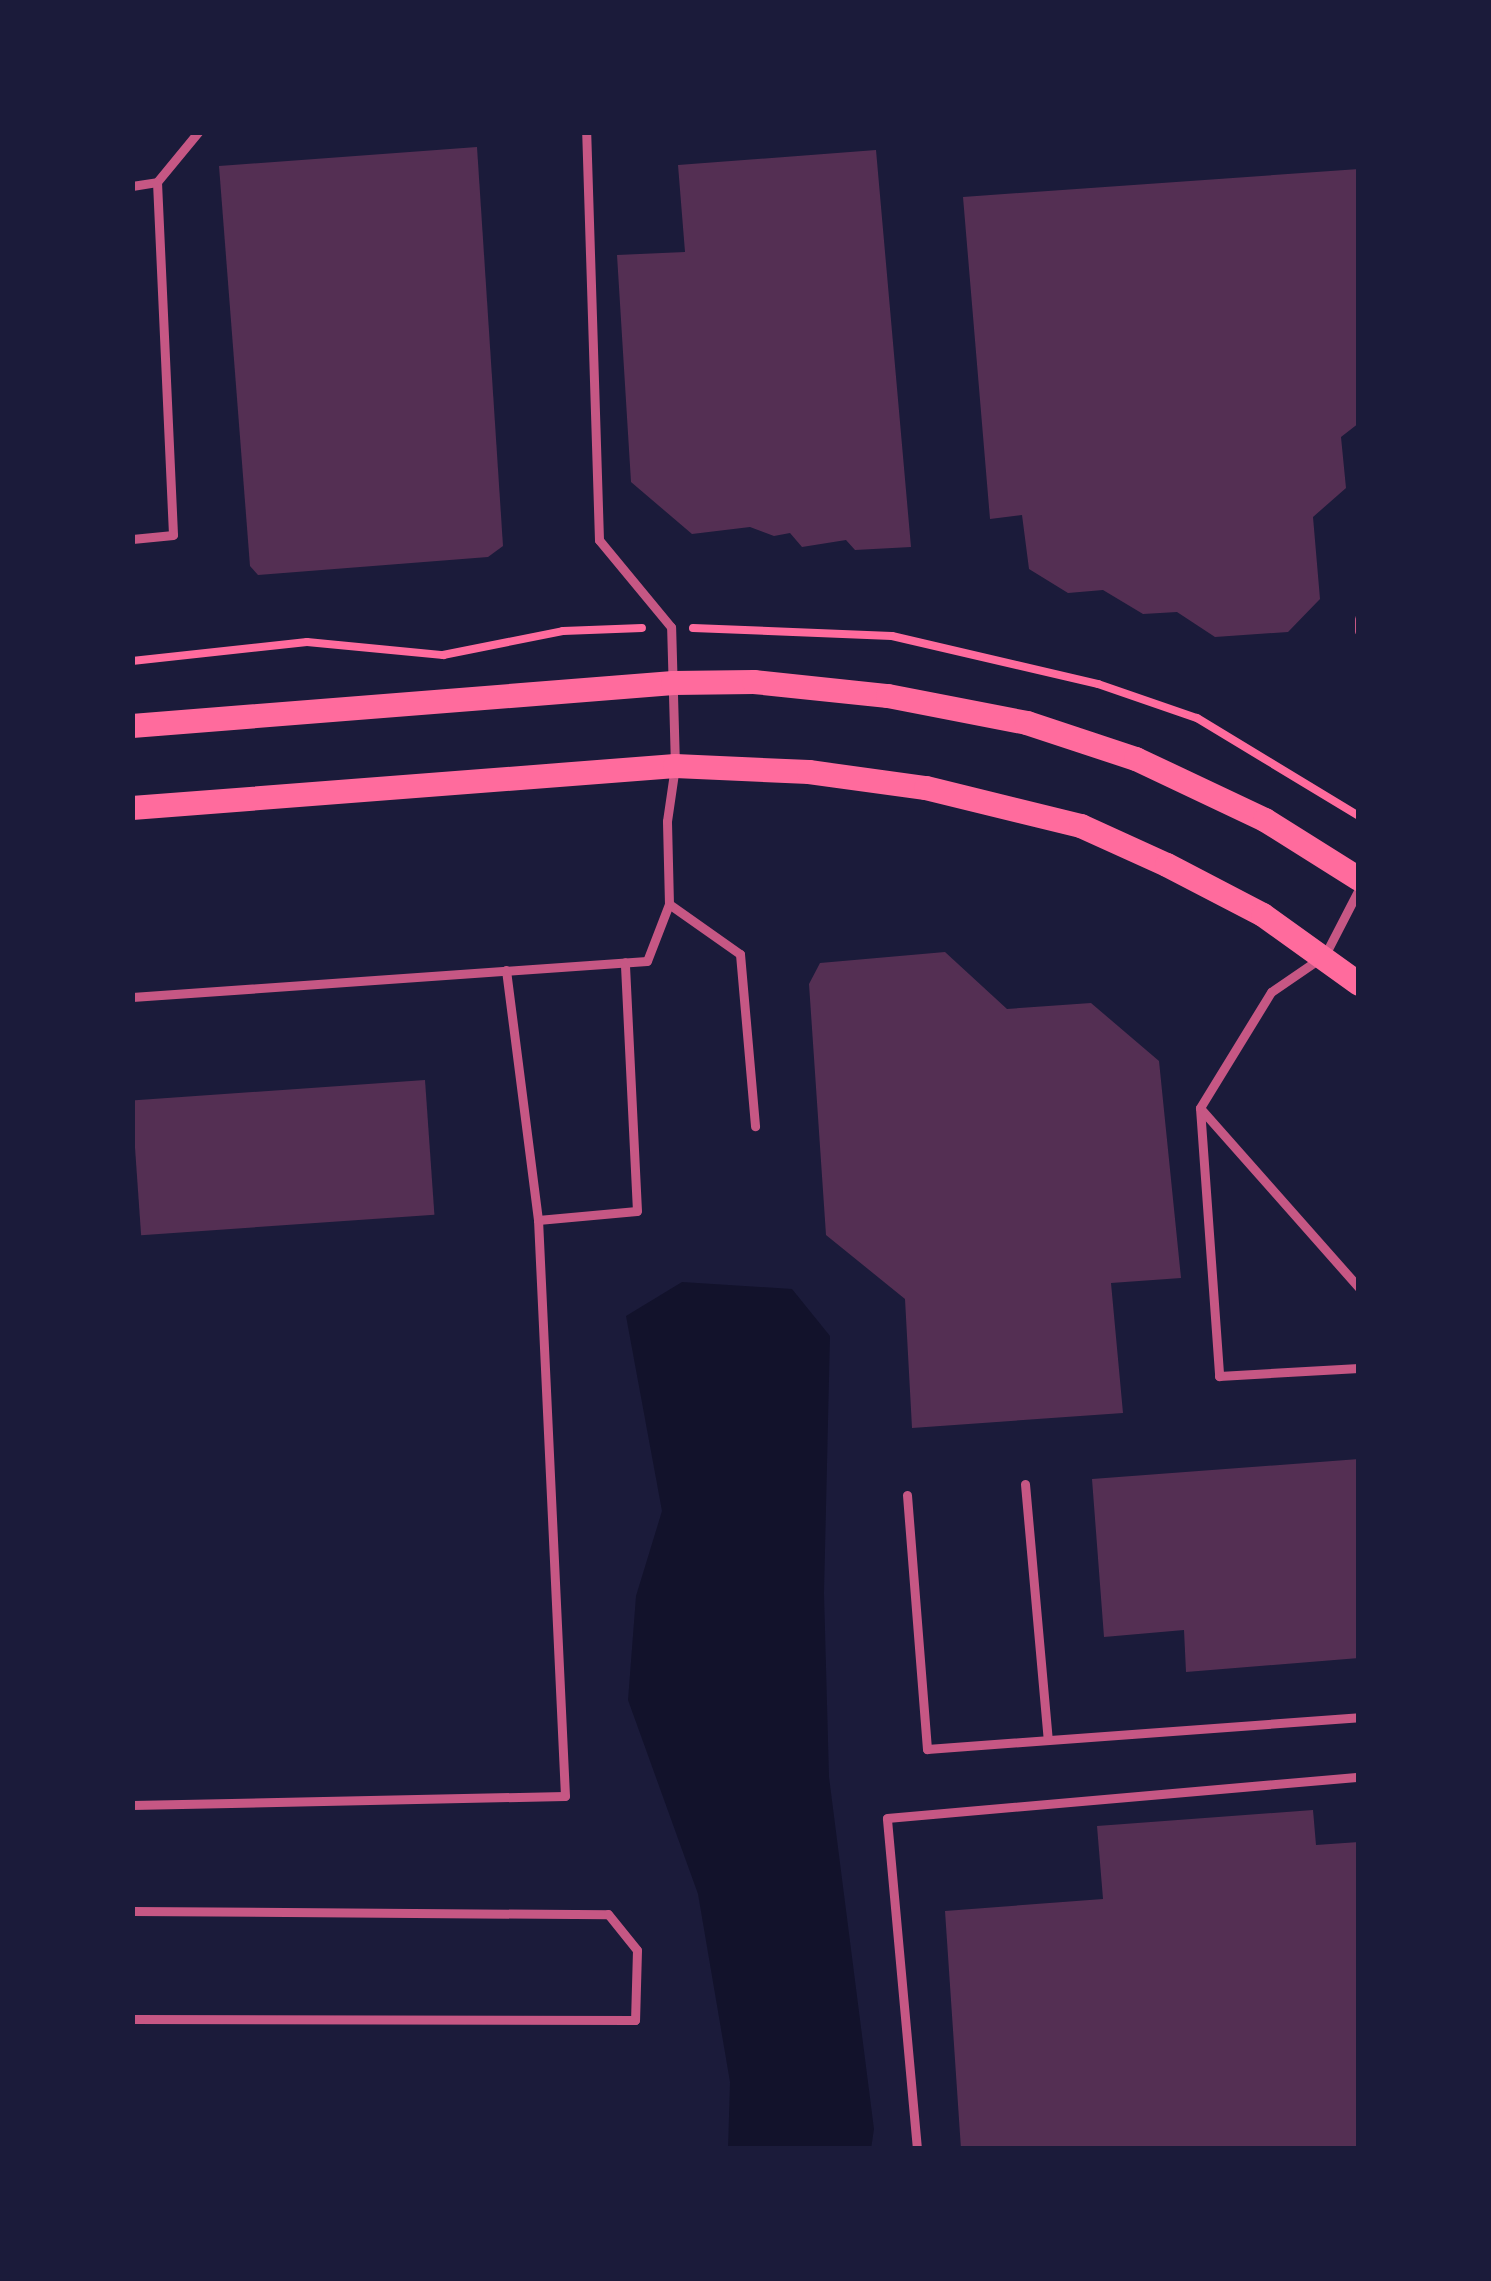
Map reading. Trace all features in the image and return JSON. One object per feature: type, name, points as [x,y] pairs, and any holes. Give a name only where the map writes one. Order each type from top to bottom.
[{"type":"main road","points":[[132,726],[673,683],[754,682],[889,696],[1027,723],[1136,759],[1265,820],[1359,878]]},
{"type":"main road","points":[[132,808],[675,766],[809,772],[926,788],[1081,826],[1263,915],[1325,955],[1359,984]]},
{"type":"lane","points":[[132,186],[157,182],[198,132]]},
{"type":"lane","points":[[132,997],[647,961],[669,904],[667,821],[675,766],[671,627],[599,540],[586,132]]},
{"type":"lane","points":[[132,539],[173,535],[157,182]]},
{"type":"lane","points":[[1359,619],[1359,631]]},
{"type":"lane","points":[[1359,889],[1325,955],[1271,992],[1200,1108],[1219,1376],[1359,1368]]},
{"type":"lane","points":[[669,904],[740,954],[755,1126]]},
{"type":"lane","points":[[538,1220],[637,1211],[625,962]]},
{"type":"lane","points":[[132,1805],[565,1796],[538,1220],[506,970]]},
{"type":"lane","points":[[1200,1108],[1359,1288]]},
{"type":"lane","points":[[1025,1484],[1048,1740]]},
{"type":"lane","points":[[908,1496],[927,1749],[1359,1717]]},
{"type":"lane","points":[[916,2149],[887,1818],[1359,1777]]},
{"type":"lane","points":[[132,1911],[608,1914],[637,1950],[635,2020],[132,2019]]},
{"type":"shaded area","points":[[682,1282],[792,1289],[830,1336],[824,1593],[829,1777],[874,2129],[871,2149],[728,2149],[730,2082],[698,1894],[628,1700],[636,1596],[662,1511],[626,1316]]},
{"type":"building","points":[[477,147],[503,546],[488,557],[258,575],[250,566],[219,166]]},
{"type":"building","points":[[876,150],[911,547],[855,550],[846,540],[802,547],[790,533],[774,536],[750,527],[692,534],[631,482],[617,255],[685,252],[678,165]]},
{"type":"building","points":[[1359,169],[1359,423],[1341,437],[1346,488],[1313,517],[1320,599],[1288,632],[1215,637],[1177,612],[1143,614],[1103,590],[1068,593],[1029,569],[1022,515],[990,519],[963,197]]},
{"type":"building","points":[[945,952],[1007,1009],[1091,1003],[1159,1061],[1181,1278],[1111,1283],[1123,1413],[912,1428],[905,1299],[826,1235],[809,984],[820,963]]},
{"type":"building","points":[[425,1080],[434,1215],[141,1235],[132,1100]]},
{"type":"building","points":[[1359,1459],[1359,1658],[1186,1672],[1184,1630],[1104,1637],[1092,1479]]},
{"type":"building","points":[[1313,1810],[1316,1845],[1359,1842],[1359,2149],[961,2149],[945,1911],[1103,1899],[1097,1826]]}]
